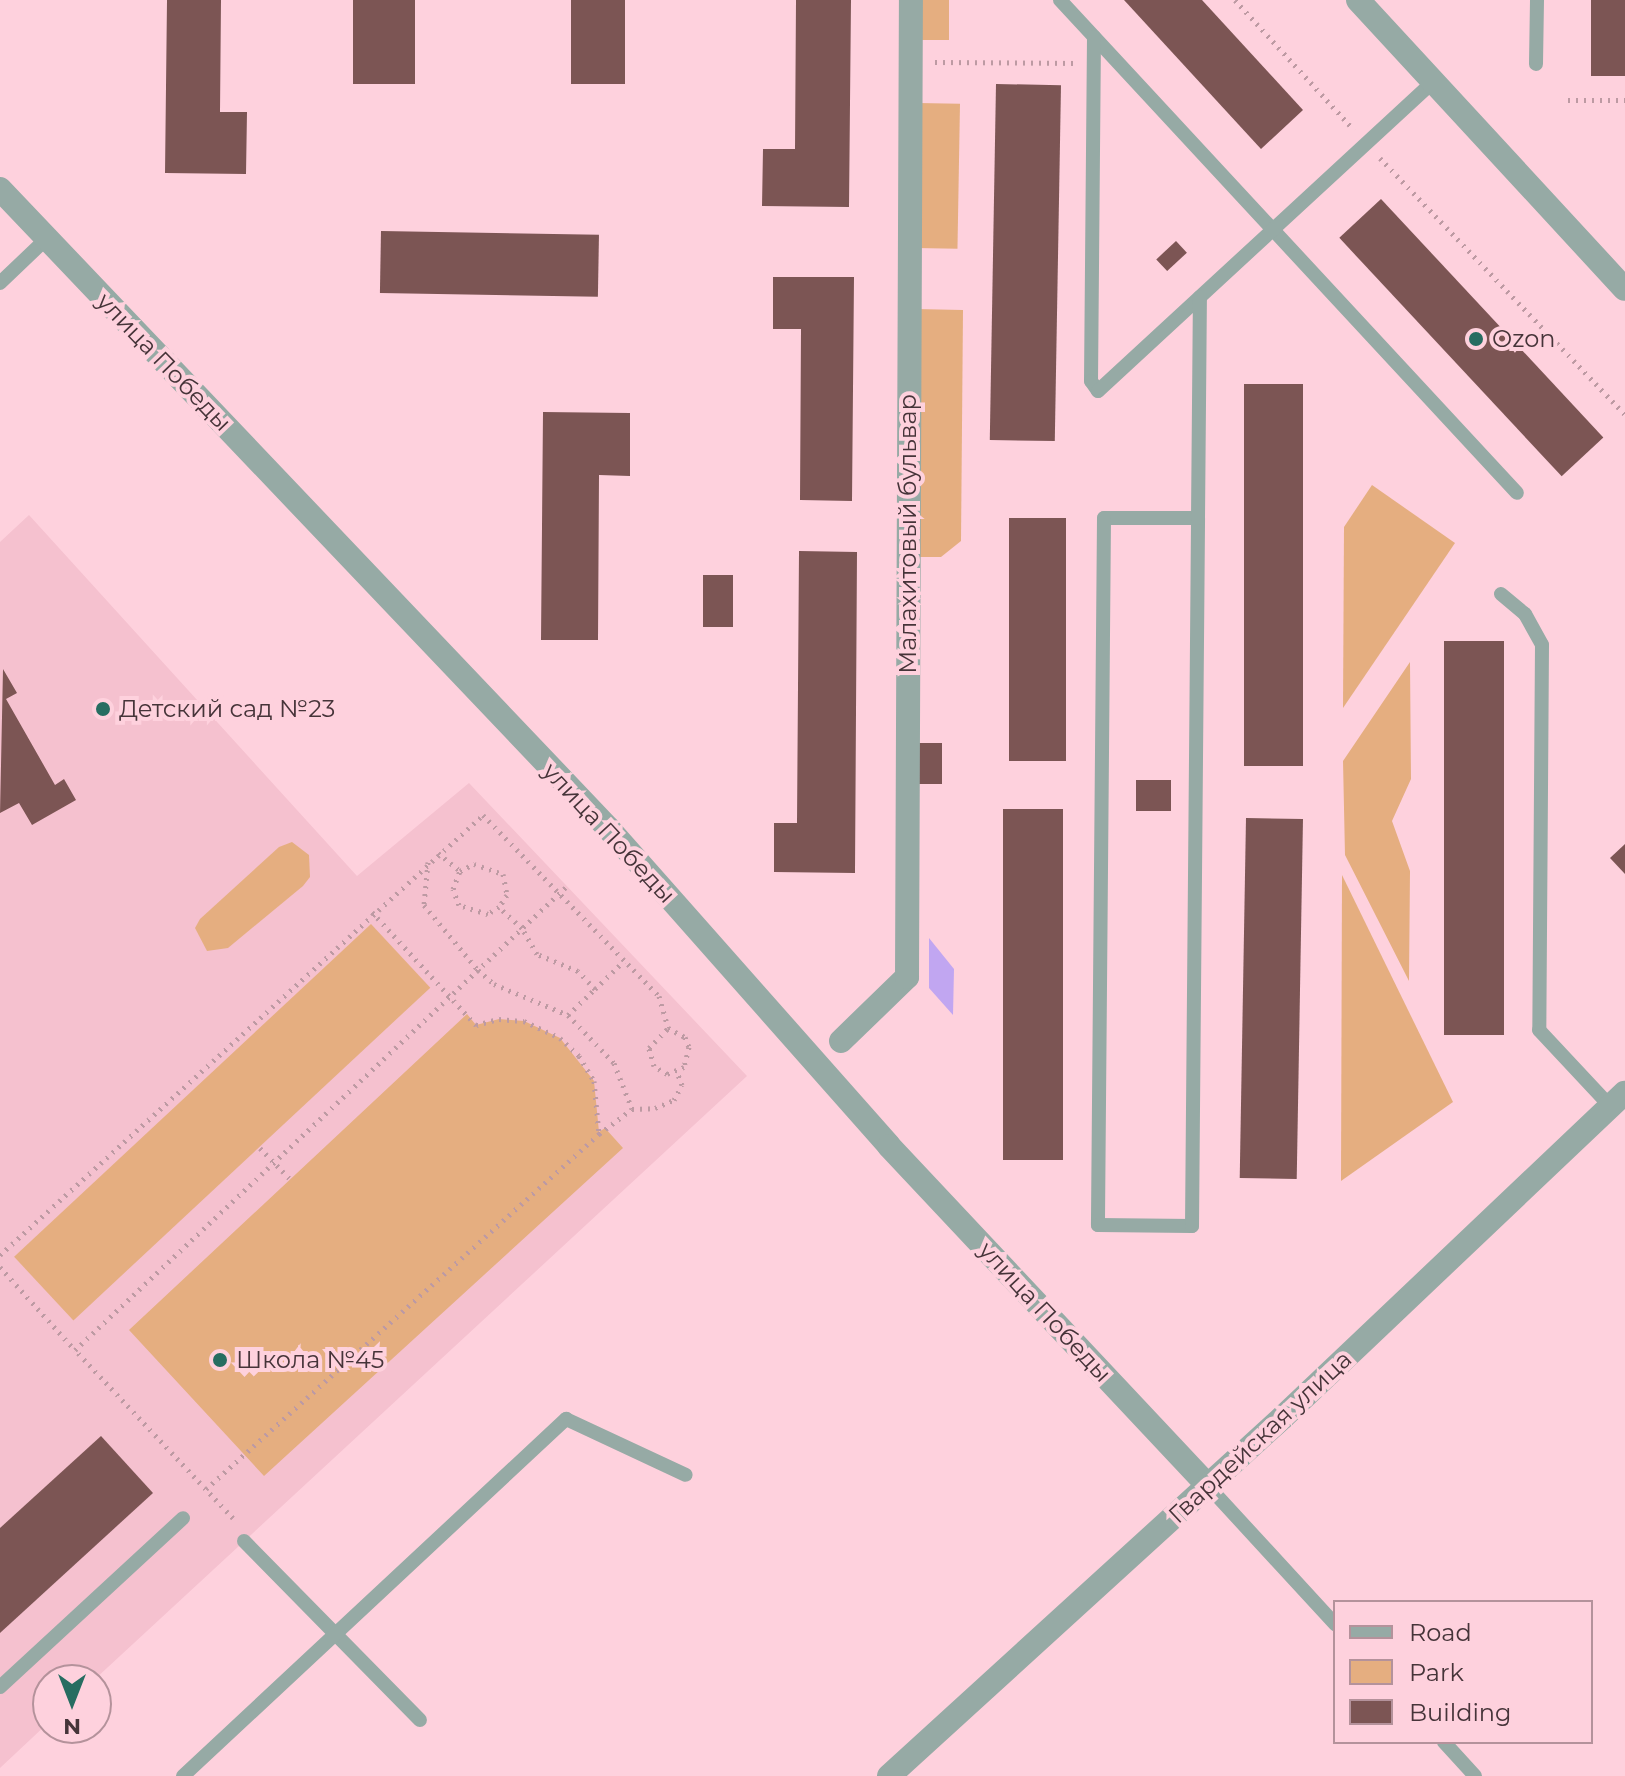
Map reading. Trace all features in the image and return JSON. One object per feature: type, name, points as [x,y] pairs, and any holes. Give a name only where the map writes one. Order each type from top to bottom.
[{"type":"street","name":"Малахитовый бульвар","points":[[841,1041],[907,977],[911,0]]},
{"type":"street","points":[[1358,0],[1625,289]]},
{"type":"street","name":"улица Победы","points":[[0,189],[608,828],[889,1146],[1208,1486]]},
{"type":"street","name":"Гвардейская улица","points":[[889,1776],[1208,1486],[1618,1100]]},
{"type":"lane","points":[[1060,0],[1517,493]]},
{"type":"lane","points":[[1536,64],[1537,0]]},
{"type":"lane","points":[[1094,37],[1091,381],[1098,391],[1433,82]]},
{"type":"lane","points":[[0,283],[46,239]]},
{"type":"lane","points":[[1198,518],[1104,518],[1098,1225],[1192,1226],[1200,297]]},
{"type":"lane","points":[[1501,594],[1525,614],[1542,645],[1539,1030],[1618,1100]]},
{"type":"lane","points":[[183,1776],[566,1419],[686,1475]]},
{"type":"lane","points":[[1208,1486],[1333,1622]]},
{"type":"lane","points":[[0,1687],[183,1518]]},
{"type":"lane","points":[[244,1541],[420,1720]]},
{"type":"lane","points":[[1446,1744],[1475,1776]]},
{"type":"path","points":[[1235,0],[1366,144],[1625,414]]},
{"type":"path","points":[[910,62],[1094,64]]},
{"type":"path","points":[[1568,100],[1625,100]]},
{"type":"path","points":[[0,1255],[372,912],[483,815],[659,996],[668,1028],[685,1037],[689,1047],[689,1058],[677,1072],[667,1074],[651,1057],[652,1041],[668,1028]]},
{"type":"path","points":[[440,851],[460,871]]},
{"type":"path","points":[[428,862],[424,905],[478,970],[494,984],[568,1015],[614,1063],[632,1109]]},
{"type":"path","points":[[474,864],[503,874],[507,895],[499,907],[488,914],[459,905],[453,889],[460,871],[474,864]]},
{"type":"path","points":[[75,1350],[567,886]]},
{"type":"path","points":[[499,907],[522,928],[537,954],[578,971],[595,989]]},
{"type":"path","points":[[372,912],[476,1025],[499,1019],[524,1021],[560,1038],[594,1081],[599,1134]]},
{"type":"path","points":[[568,1015],[624,961]]},
{"type":"path","points":[[206,1489],[599,1134],[632,1109],[655,1108],[674,1100],[682,1085],[677,1072]]},
{"type":"path","points":[[260,1148],[292,1181]]},
{"type":"path","points":[[0,1267],[233,1518]]},
{"type":"shaded area","name":"Школа №45","points":[[29,515],[357,876],[469,783],[747,1076],[111,1664],[32,1664],[32,1738],[0,1768],[0,542]]},
{"type":"shaded area","points":[[929,938],[954,969],[953,1015],[929,988]]},
{"type":"green space","points":[[917,0],[949,0],[949,40],[917,40]]},
{"type":"green space","points":[[918,103],[960,104],[957,249],[915,248]]},
{"type":"green space","points":[[915,309],[963,310],[961,541],[941,557],[913,557]]},
{"type":"green space","points":[[1372,485],[1455,543],[1343,708],[1344,527]]},
{"type":"green space","points":[[1410,662],[1411,779],[1392,821],[1410,871],[1409,981],[1345,855],[1343,761]]},
{"type":"green space","points":[[292,842],[309,855],[310,877],[303,886],[228,948],[207,951],[195,928],[200,919],[279,847]]},
{"type":"green space","points":[[1342,875],[1453,1102],[1341,1181]]},
{"type":"green space","points":[[371,924],[430,988],[73,1320],[14,1257]]},
{"type":"green space","points":[[467,1014],[476,1025],[499,1019],[524,1021],[560,1038],[594,1081],[599,1132],[605,1128],[623,1148],[264,1476],[129,1330]]},
{"type":"building","points":[[167,0],[221,0],[220,112],[247,112],[246,174],[165,173]]},
{"type":"building","points":[[353,0],[415,0],[415,84],[353,84]]},
{"type":"building","points":[[571,0],[625,0],[625,84],[571,84]]},
{"type":"building","points":[[796,0],[851,0],[849,207],[762,206],[763,149],[795,149]]},
{"type":"building","points":[[1124,0],[1202,0],[1303,110],[1261,149]]},
{"type":"building","points":[[1591,0],[1625,0],[1625,76],[1591,76]]},
{"type":"building","points":[[996,84],[1061,85],[1055,441],[990,440]]},
{"type":"building","points":[[1381,199],[1603,437],[1562,476],[1339,238]]},
{"type":"building","points":[[381,231],[599,235],[598,297],[380,293]]},
{"type":"building","points":[[1176,241],[1187,253],[1167,271],[1156,259]]},
{"type":"building","points":[[773,277],[854,277],[852,501],[800,500],[801,329],[773,329]]},
{"type":"building","points":[[1244,384],[1303,384],[1303,766],[1244,766]]},
{"type":"building","points":[[543,412],[630,413],[630,476],[599,475],[598,640],[541,640]]},
{"type":"building","points":[[1009,518],[1066,518],[1066,761],[1009,761]]},
{"type":"building","points":[[799,551],[857,552],[855,873],[774,872],[774,823],[797,823]]},
{"type":"building","points":[[703,575],[733,575],[733,627],[703,627]]},
{"type":"building","points":[[1444,641],[1504,641],[1504,1035],[1444,1035]]},
{"type":"building","points":[[3,669],[17,693],[6,699],[55,785],[64,779],[76,800],[32,825],[19,803],[0,813]]},
{"type":"building","points":[[919,743],[942,743],[942,784],[919,784]]},
{"type":"building","points":[[1136,780],[1171,780],[1171,811],[1136,811]]},
{"type":"building","points":[[1003,809],[1063,809],[1063,1160],[1003,1160]]},
{"type":"building","points":[[1246,818],[1303,819],[1297,1179],[1240,1178]]},
{"type":"building","points":[[1625,844],[1625,874],[1610,858]]},
{"type":"building","points":[[101,1436],[153,1493],[0,1633],[0,1528]]},
{"type":"place","name":"Ozon","points":[[1476,339]]},
{"type":"place","name":"Детский сад №23","points":[[103,709]]},
{"type":"place","name":"Школа №45","points":[[220,1360]]}]
